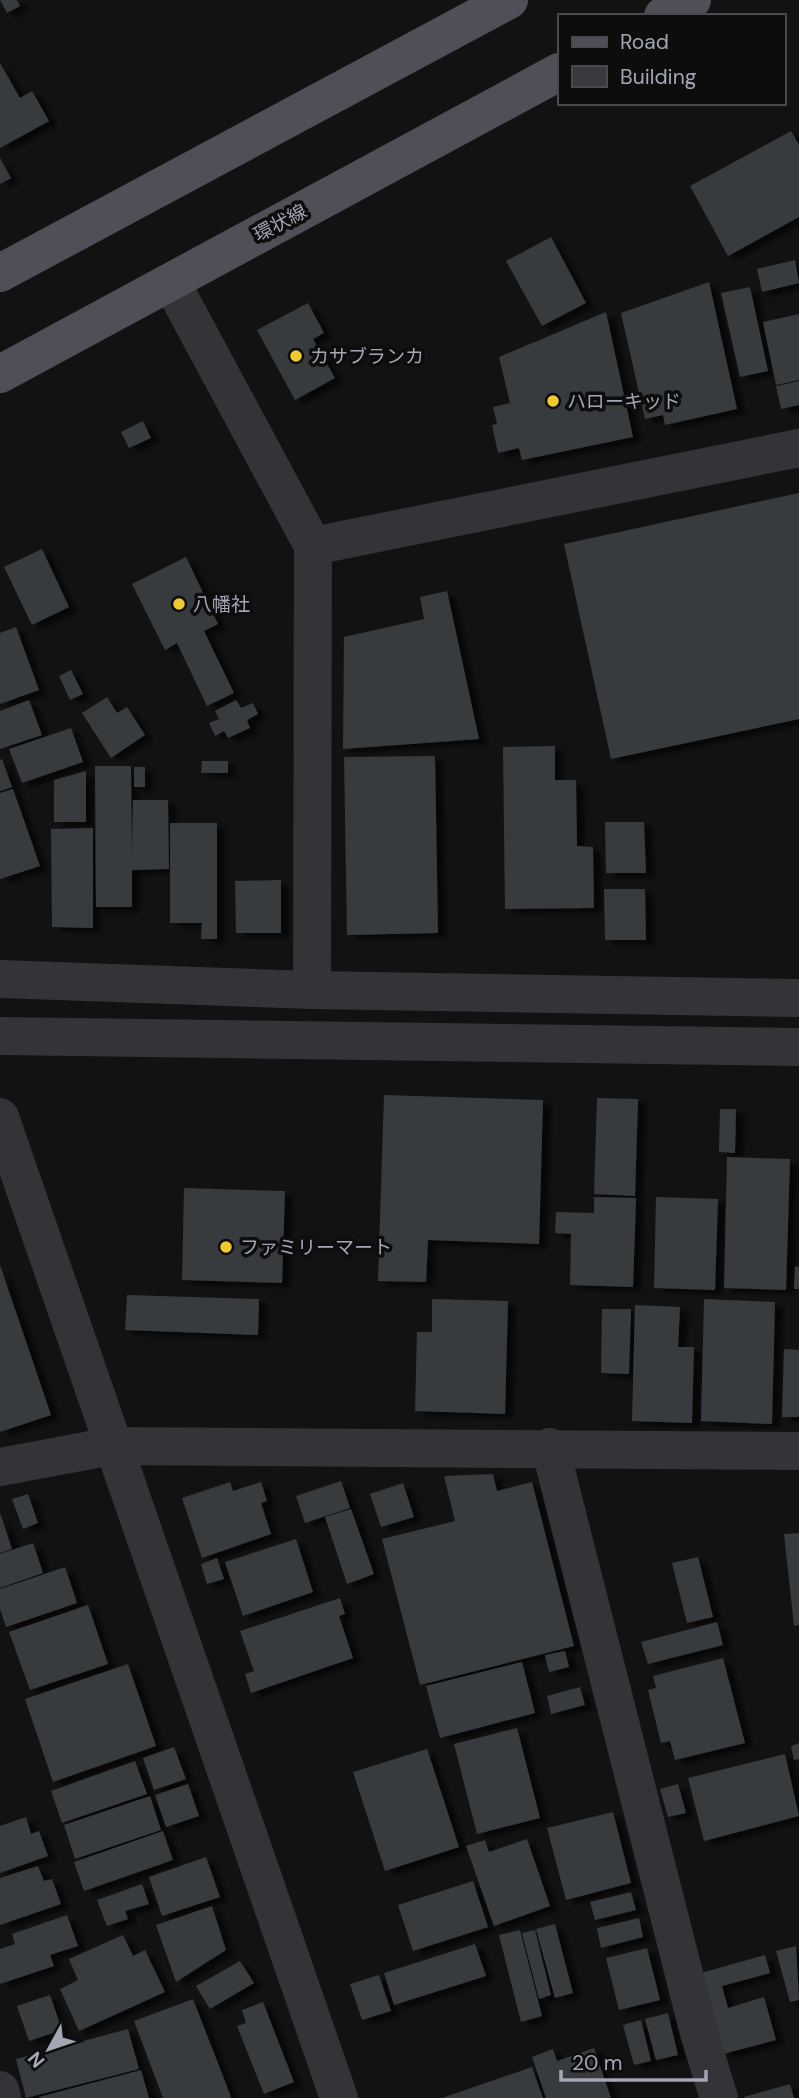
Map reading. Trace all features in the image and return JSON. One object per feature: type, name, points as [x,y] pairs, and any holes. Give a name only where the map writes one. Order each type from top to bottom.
[{"type":"main road","points":[[0,273],[509,0]]},
{"type":"main road","points":[[667,14],[692,0]]},
{"type":"main road","name":"環状線","points":[[0,374],[558,73]]},
{"type":"street","points":[[171,282],[313,546],[312,990]]},
{"type":"street","points":[[313,546],[799,448]]},
{"type":"street","points":[[0,979],[312,990],[799,998]]},
{"type":"street","points":[[0,1037],[799,1048]]},
{"type":"street","points":[[0,1117],[339,2098]]},
{"type":"street","points":[[0,1467],[112,1446],[550,1447],[799,1451]]},
{"type":"street","points":[[550,1447],[699,2033],[719,2098]]},
{"type":"street","points":[[0,2090],[2,2098]]},
{"type":"building","points":[[0,0],[17,0],[20,6],[7,13]]},
{"type":"building","points":[[0,63],[20,98],[32,91],[49,121],[0,148]]},
{"type":"building","points":[[791,131],[799,145],[799,217],[728,256],[690,186]]},
{"type":"building","points":[[0,158],[11,178],[0,184]]},
{"type":"building","points":[[551,237],[586,303],[542,326],[506,261]]},
{"type":"building","points":[[795,260],[799,283],[762,292],[757,269]]},
{"type":"building","points":[[709,282],[737,409],[665,425],[663,415],[645,419],[621,313]]},
{"type":"building","points":[[750,287],[768,371],[740,377],[721,293]]},
{"type":"building","points":[[308,303],[324,333],[313,339],[335,378],[295,400],[257,330]]},
{"type":"building","points":[[606,312],[633,437],[522,460],[519,448],[498,453],[492,425],[497,424],[493,407],[510,403],[499,357]]},
{"type":"building","points":[[799,314],[799,380],[776,385],[763,322]]},
{"type":"building","points":[[799,381],[799,405],[781,409],[776,386]]},
{"type":"building","points":[[143,421],[151,438],[129,448],[121,432]]},
{"type":"building","points":[[799,493],[799,719],[611,759],[564,544]]},
{"type":"building","points":[[42,549],[69,607],[32,625],[4,567]]},
{"type":"building","points":[[186,557],[218,624],[204,631],[234,693],[207,706],[177,643],[165,650],[132,584]]},
{"type":"building","points":[[447,591],[479,739],[343,749],[344,637],[424,619],[420,597]]},
{"type":"building","points":[[16,627],[39,690],[0,704],[0,633]]},
{"type":"building","points":[[71,670],[83,694],[70,700],[59,676]]},
{"type":"building","points":[[107,697],[117,713],[127,707],[145,735],[111,758],[82,713]]},
{"type":"building","points":[[29,700],[42,735],[0,749],[0,711]]},
{"type":"building","points":[[236,700],[241,708],[253,703],[258,714],[247,720],[250,728],[228,738],[224,731],[215,736],[209,723],[219,719],[215,711]]},
{"type":"building","points":[[71,728],[83,762],[22,783],[9,749]]},
{"type":"building","points":[[555,746],[555,780],[576,780],[577,846],[593,847],[594,908],[505,909],[503,747]]},
{"type":"building","points":[[435,756],[438,933],[347,935],[344,757]]},
{"type":"building","points":[[2,759],[12,787],[0,791],[0,760]]},
{"type":"building","points":[[202,761],[228,761],[228,773],[201,773]]},
{"type":"building","points":[[95,766],[131,766],[132,857],[133,800],[168,800],[169,869],[132,870],[132,907],[96,907]]},
{"type":"building","points":[[134,767],[145,767],[145,787],[134,787]]},
{"type":"building","points":[[86,771],[86,822],[54,822],[54,780]]},
{"type":"building","points":[[13,789],[40,866],[0,879],[0,793]]},
{"type":"building","points":[[605,822],[644,822],[646,873],[606,873]]},
{"type":"building","points":[[170,823],[217,823],[217,939],[201,939],[202,923],[170,923]]},
{"type":"building","points":[[93,828],[93,928],[52,927],[51,829]]},
{"type":"building","points":[[281,880],[281,933],[236,933],[235,881]]},
{"type":"building","points":[[604,889],[645,889],[646,940],[605,940]]},
{"type":"building","points":[[384,1095],[543,1100],[539,1244],[428,1240],[426,1282],[378,1281]]},
{"type":"building","points":[[597,1098],[638,1099],[635,1196],[594,1194]]},
{"type":"building","points":[[720,1109],[736,1109],[735,1153],[719,1152]]},
{"type":"building","points":[[727,1157],[790,1159],[786,1290],[724,1288]]},
{"type":"building","points":[[184,1188],[285,1191],[282,1283],[182,1280]]},
{"type":"building","points":[[594,1197],[636,1198],[633,1287],[570,1285],[571,1234],[555,1233],[556,1212],[594,1213]]},
{"type":"building","points":[[656,1197],[718,1199],[715,1290],[654,1288]]},
{"type":"building","points":[[0,1265],[51,1415],[0,1432]]},
{"type":"building","points":[[795,1266],[799,1267],[799,1289],[794,1289]]},
{"type":"building","points":[[127,1295],[259,1299],[258,1335],[125,1330]]},
{"type":"building","points":[[432,1299],[508,1301],[505,1414],[415,1411],[417,1332],[432,1332]]},
{"type":"building","points":[[704,1299],[775,1302],[772,1424],[701,1421]]},
{"type":"building","points":[[635,1305],[680,1307],[678,1347],[694,1347],[692,1423],[632,1421]]},
{"type":"building","points":[[602,1309],[631,1309],[629,1374],[601,1373]]},
{"type":"building","points":[[784,1349],[799,1350],[799,1417],[782,1417]]},
{"type":"building","points":[[493,1474],[497,1491],[532,1482],[574,1646],[420,1685],[382,1539],[455,1521],[444,1476]]},
{"type":"building","points":[[341,1481],[350,1508],[305,1523],[296,1496]]},
{"type":"building","points":[[230,1482],[233,1491],[261,1482],[267,1501],[261,1503],[271,1534],[202,1558],[182,1498]]},
{"type":"building","points":[[403,1483],[414,1517],[381,1527],[370,1494]]},
{"type":"building","points":[[28,1494],[38,1523],[23,1529],[12,1499]]},
{"type":"building","points":[[351,1509],[374,1574],[347,1584],[325,1517]]},
{"type":"building","points":[[0,1513],[12,1549],[0,1553]]},
{"type":"building","points":[[799,1533],[799,1625],[794,1626],[784,1534]]},
{"type":"building","points":[[296,1539],[313,1592],[243,1616],[225,1562]]},
{"type":"building","points":[[33,1543],[43,1573],[0,1588],[0,1554]]},
{"type":"building","points":[[698,1557],[713,1617],[687,1623],[672,1563]]},
{"type":"building","points":[[217,1558],[224,1579],[207,1584],[201,1564]]},
{"type":"building","points":[[65,1567],[77,1603],[6,1627],[0,1609],[0,1589]]},
{"type":"building","points":[[340,1598],[345,1614],[339,1616],[353,1658],[251,1693],[245,1674],[254,1671],[240,1631]]},
{"type":"building","points":[[88,1605],[108,1664],[30,1690],[9,1632]]},
{"type":"building","points":[[717,1622],[723,1645],[648,1664],[641,1642]]},
{"type":"building","points":[[565,1651],[569,1667],[549,1672],[545,1655]]},
{"type":"building","points":[[723,1658],[745,1743],[675,1760],[670,1741],[661,1743],[648,1690],[656,1688],[653,1676]]},
{"type":"building","points":[[522,1662],[535,1713],[440,1738],[426,1686]]},
{"type":"building","points":[[128,1664],[156,1746],[53,1782],[25,1699]]},
{"type":"building","points":[[580,1687],[585,1705],[551,1714],[547,1696]]},
{"type":"building","points":[[517,1728],[540,1818],[477,1834],[454,1744]]},
{"type":"building","points":[[799,1743],[799,1759],[794,1760],[791,1746]]},
{"type":"building","points":[[174,1747],[186,1779],[154,1790],[143,1758]]},
{"type":"building","points":[[427,1749],[459,1847],[385,1871],[353,1772]]},
{"type":"building","points":[[785,1754],[799,1816],[704,1841],[688,1778]]},
{"type":"building","points":[[135,1761],[147,1794],[62,1823],[51,1791]]},
{"type":"building","points":[[188,1784],[199,1816],[166,1827],[155,1795]]},
{"type":"building","points":[[678,1784],[686,1813],[668,1817],[660,1789]]},
{"type":"building","points":[[150,1796],[161,1830],[75,1859],[64,1825]]},
{"type":"building","points":[[613,1812],[631,1883],[566,1900],[547,1828]]},
{"type":"building","points":[[26,1817],[31,1834],[39,1831],[48,1856],[0,1873],[0,1826]]},
{"type":"building","points":[[163,1831],[173,1860],[84,1891],[74,1862]]},
{"type":"building","points":[[527,1839],[550,1906],[494,1926],[466,1846],[485,1840],[489,1852]]},
{"type":"building","points":[[206,1857],[220,1897],[162,1916],[149,1877]]},
{"type":"building","points":[[38,1866],[44,1881],[52,1879],[61,1904],[0,1925],[0,1878]]},
{"type":"building","points":[[473,1881],[488,1927],[413,1951],[398,1905]]},
{"type":"building","points":[[142,1884],[149,1904],[125,1911],[128,1919],[107,1926],[97,1900]]},
{"type":"building","points":[[631,1892],[636,1910],[595,1920],[590,1902]]},
{"type":"building","points":[[212,1906],[226,1950],[176,1982],[156,1925]]},
{"type":"building","points":[[67,1915],[78,1946],[50,1955],[54,1966],[0,1984],[0,1949],[15,1944],[12,1934]]},
{"type":"building","points":[[639,1918],[643,1937],[601,1948],[597,1928]]},
{"type":"building","points":[[555,1924],[573,1993],[555,1998],[536,1929]]},
{"type":"building","points":[[520,1930],[542,2016],[521,2022],[499,1935]]},
{"type":"building","points":[[535,1930],[551,1995],[539,1999],[522,1933]]},
{"type":"building","points":[[123,1935],[133,1956],[145,1950],[165,1992],[79,2031],[60,1989],[78,1980],[69,1959]]},
{"type":"building","points":[[475,1944],[486,1976],[394,2005],[384,1973]]},
{"type":"building","points":[[796,1946],[799,2000],[790,2002],[776,1951]]},
{"type":"building","points":[[647,1948],[660,2000],[619,2010],[606,1958]]},
{"type":"building","points":[[765,1955],[770,1973],[722,1986],[728,2008],[764,1997],[776,2040],[723,2054],[701,1973]]},
{"type":"building","points":[[240,1961],[254,1983],[210,2009],[196,1986]]},
{"type":"building","points":[[379,1975],[391,2011],[362,2020],[350,1984]]},
{"type":"building","points":[[50,1995],[62,2030],[29,2041],[17,2006]]},
{"type":"building","points":[[193,1999],[231,2097],[163,2098],[134,2021]]},
{"type":"building","points":[[263,2002],[294,2082],[264,2094],[237,2026],[246,2023],[242,2010]]},
{"type":"building","points":[[668,2013],[678,2055],[656,2060],[645,2019]]},
{"type":"building","points":[[641,2020],[651,2061],[634,2065],[623,2025]]},
{"type":"building","points":[[128,2029],[139,2069],[26,2098],[16,2059]]},
{"type":"building","points":[[594,2048],[611,2098],[546,2098],[532,2057],[553,2049],[557,2061]]},
{"type":"building","points":[[532,2067],[543,2098],[442,2098]]},
{"type":"building","points":[[141,2070],[149,2098],[39,2098],[39,2097]]},
{"type":"building","points":[[790,2084],[794,2098],[744,2098],[744,2097]]},
{"type":"place","name":"カサブランカ","points":[[296,356]]},
{"type":"place","name":"ハローキッド","points":[[553,401]]},
{"type":"place","name":"八幡社","points":[[179,604]]},
{"type":"place","name":"ファミリーマート","points":[[226,1247]]}]
